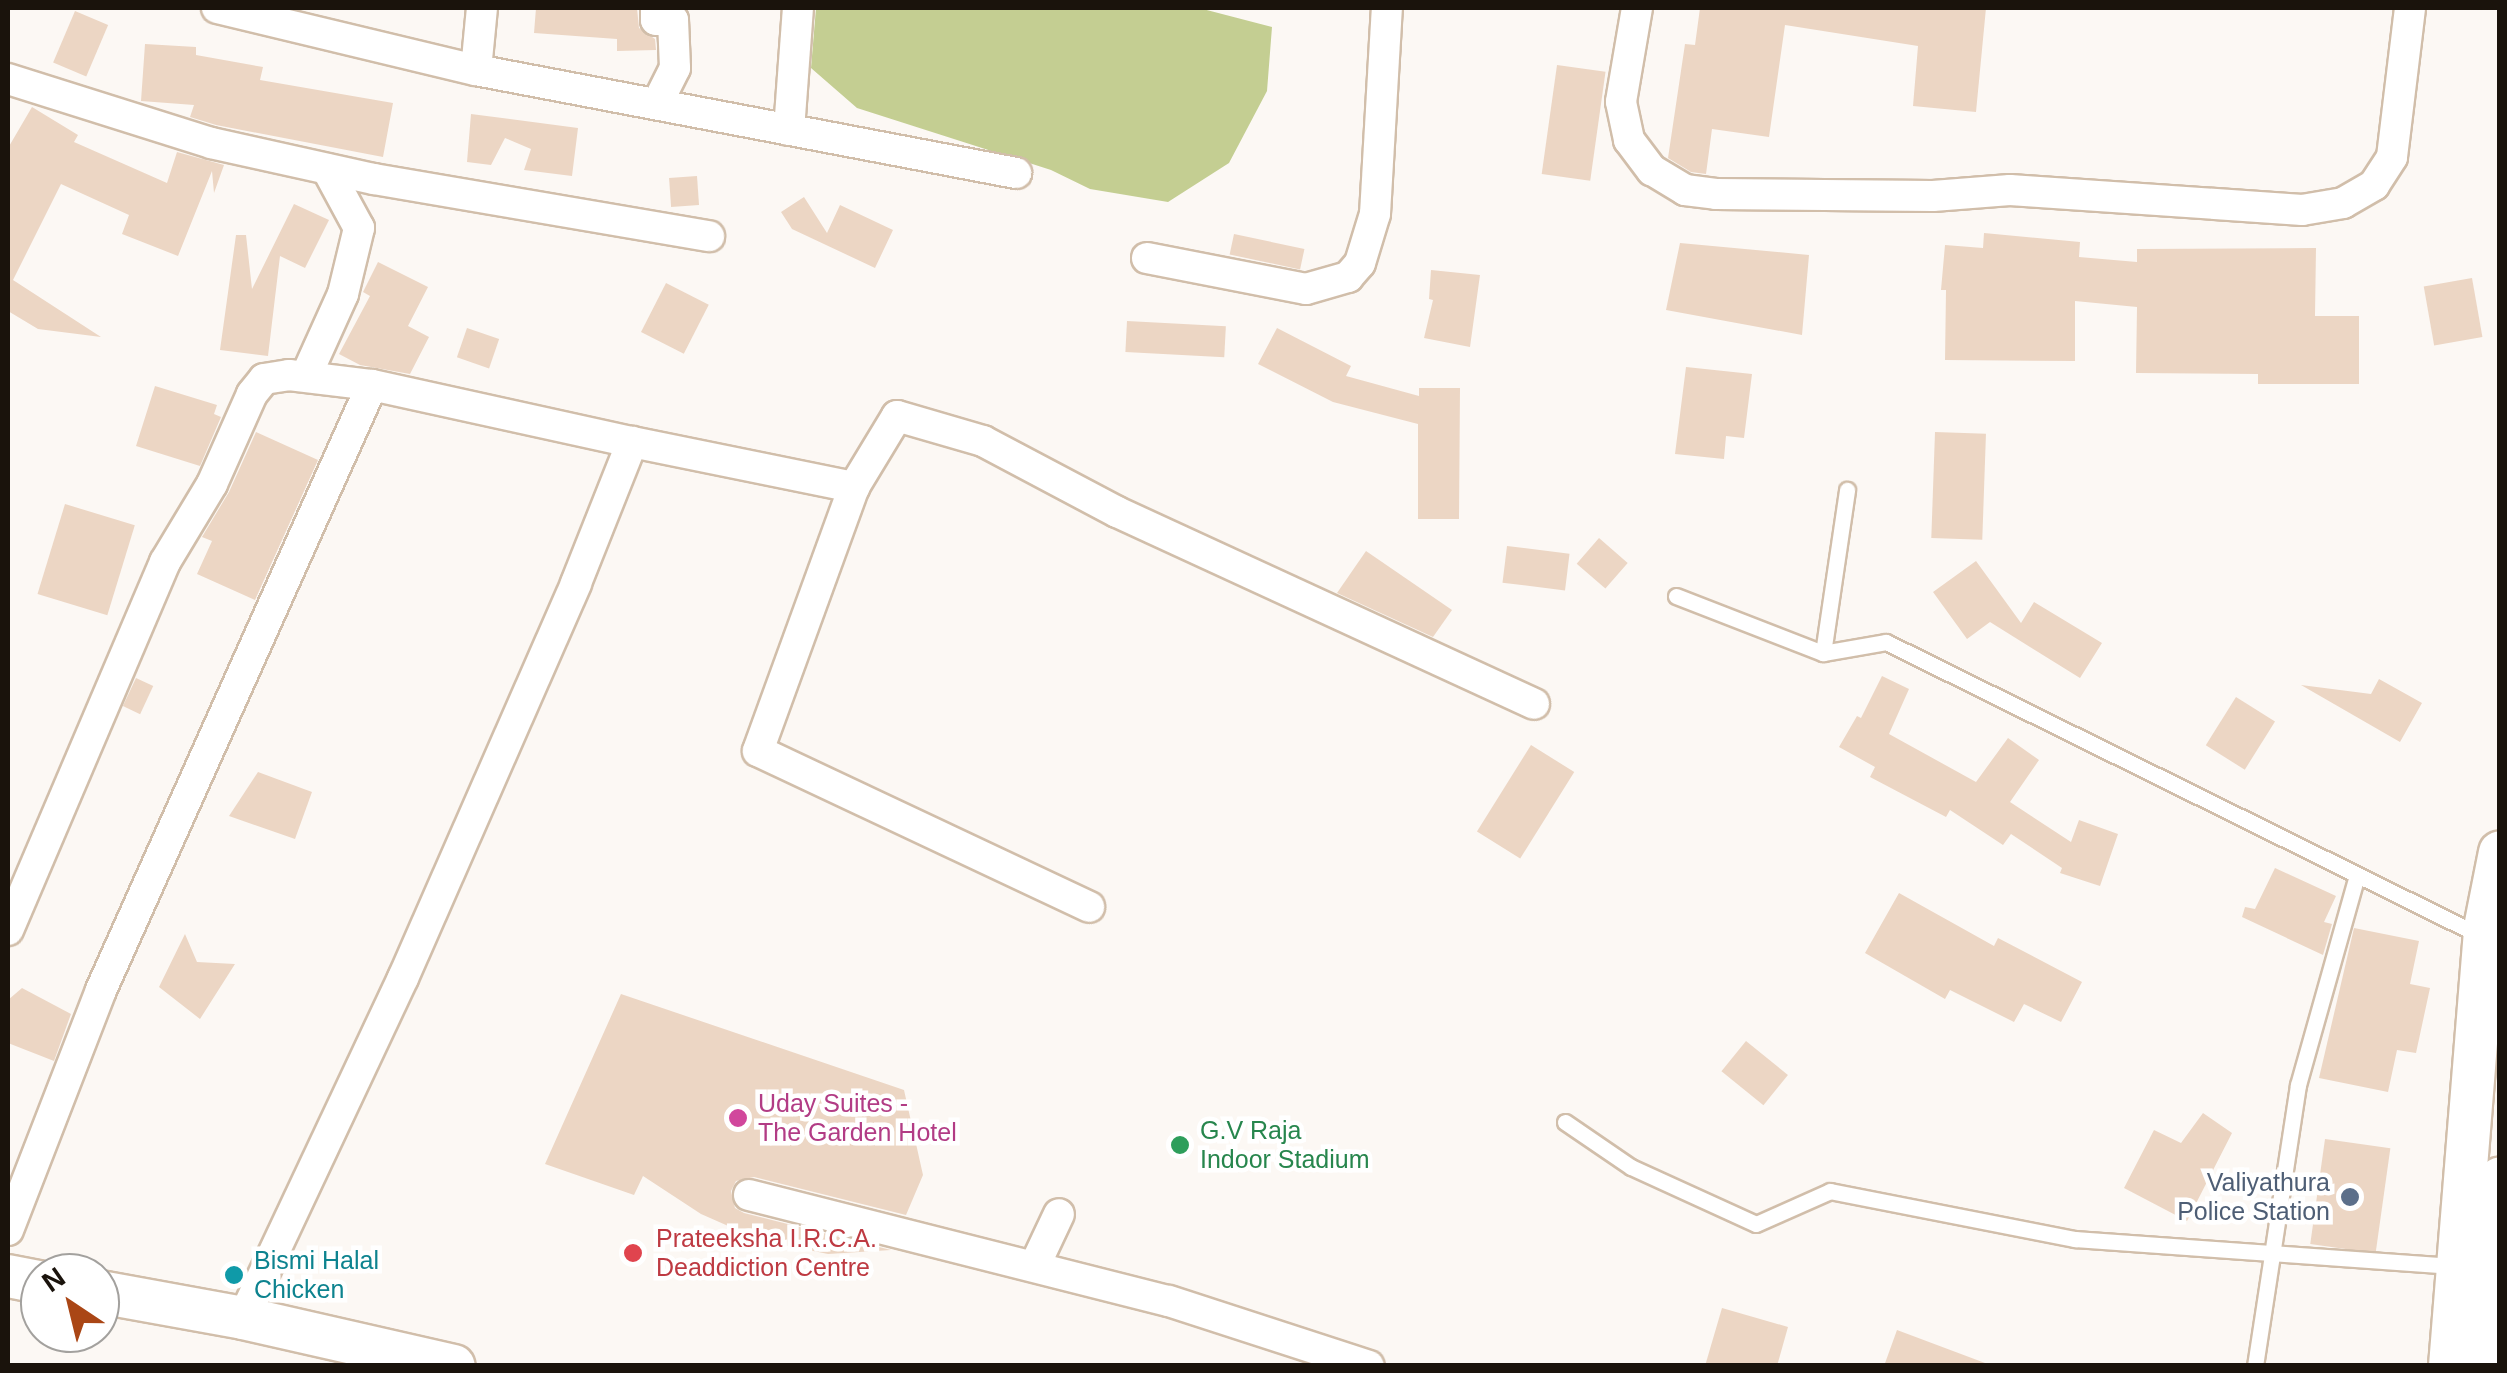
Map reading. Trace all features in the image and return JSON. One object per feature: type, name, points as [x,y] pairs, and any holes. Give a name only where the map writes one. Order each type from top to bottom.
[{"type":"main road","points":[[2450,1366],[2484,938],[2500,852]]},
{"type":"main road","points":[[2488,1366],[2500,1178]]},
{"type":"main road","points":[[120,1296],[243,1318],[351,1354],[454,1366]]},
{"type":"street","points":[[217,8],[476,70],[1016,173]]},
{"type":"street","points":[[476,70],[482,8]]},
{"type":"street","points":[[656,8],[656,20],[674,20],[675,68],[657,104]]},
{"type":"street","points":[[790,130],[798,8]]},
{"type":"street","points":[[1147,258],[1287,287],[1333,285],[1348,277],[1360,264],[1374,214],[1387,8]]},
{"type":"street","points":[[1636,8],[1621,102],[1629,140],[1652,170],[1685,190],[1716,194],[1933,196],[2010,190],[2302,210],[2343,203],[2374,185],[2392,156],[2410,8]]},
{"type":"street","points":[[8,79],[211,143],[327,169],[709,236]]},
{"type":"street","points":[[306,376],[343,294],[359,228],[327,169]]},
{"type":"street","points":[[8,930],[164,562],[212,484],[252,394],[264,378],[306,376],[372,385],[854,487]]},
{"type":"street","points":[[8,1230],[101,990],[372,385]]},
{"type":"street","points":[[1090,907],[758,751],[854,487],[897,416],[983,441],[1117,512],[1534,704]]},
{"type":"street","points":[[243,1318],[411,960],[576,583],[632,442]]},
{"type":"street","points":[[750,1194],[1168,1301],[1370,1366]]},
{"type":"street","points":[[1035,1265],[1059,1214]]},
{"type":"lane","points":[[1822,652],[1848,490]]},
{"type":"lane","points":[[1676,596],[1822,652],[1886,642],[2484,938]]},
{"type":"lane","points":[[2255,1366],[2298,1084],[2357,875]]},
{"type":"lane","points":[[1566,1122],[1631,1167],[1756,1224],[1830,1191],[2075,1239],[2456,1266]]},
{"type":"green space","points":[[816,8],[1199,8],[1272,27],[1267,91],[1229,163],[1168,202],[1090,189],[1051,170],[857,108],[811,68]]},
{"type":"building","points":[[536,8],[637,8],[639,28],[655,39],[656,50],[617,51],[617,39],[534,33]]},
{"type":"building","points":[[1700,8],[1986,8],[1976,112],[1913,106],[1918,46],[1785,25],[1769,137],[1712,129],[1706,174],[1691,172],[1668,158],[1685,44],[1695,45]]},
{"type":"building","points":[[75,11],[108,25],[86,77],[53,63]]},
{"type":"building","points":[[145,44],[196,47],[196,55],[263,67],[260,80],[393,103],[383,157],[216,125],[190,117],[194,105],[141,101]]},
{"type":"building","points":[[1557,65],[1606,72],[1590,181],[1542,174]]},
{"type":"building","points":[[32,107],[78,135],[74,142],[167,183],[177,152],[224,165],[214,193],[212,171],[178,256],[122,234],[129,215],[61,184],[13,280],[101,337],[38,329],[8,311],[8,148]]},
{"type":"building","points":[[471,114],[578,128],[572,176],[524,170],[531,149],[505,138],[491,165],[467,162]]},
{"type":"building","points":[[697,176],[699,205],[671,207],[669,178]]},
{"type":"building","points":[[804,197],[827,233],[840,205],[893,230],[875,268],[792,229],[781,212]]},
{"type":"building","points":[[294,204],[329,220],[305,268],[280,256],[268,356],[220,350],[236,235],[246,235],[252,289]]},
{"type":"building","points":[[1984,233],[2080,242],[2079,257],[2137,262],[2137,249],[2316,248],[2315,316],[2359,316],[2359,384],[2258,384],[2258,374],[2136,373],[2137,307],[2075,301],[2075,361],[1945,360],[1946,290],[1941,290],[1945,245],[1983,248]]},
{"type":"building","points":[[1234,234],[1304,249],[1300,270],[1230,255]]},
{"type":"building","points":[[1680,243],[1809,255],[1802,335],[1666,310]]},
{"type":"building","points":[[378,262],[428,287],[408,326],[429,337],[410,374],[360,365],[339,354],[370,296],[363,292]]},
{"type":"building","points":[[1431,270],[1480,275],[1470,347],[1424,338],[1433,300],[1429,299]]},
{"type":"building","points":[[2472,278],[2482,337],[2434,346],[2424,287]]},
{"type":"building","points":[[666,283],[709,305],[684,354],[641,332]]},
{"type":"building","points":[[1127,321],[1226,326],[1224,357],[1125,352]]},
{"type":"building","points":[[467,328],[499,339],[489,368],[457,357]]},
{"type":"building","points":[[1277,328],[1351,366],[1346,376],[1419,396],[1419,388],[1460,388],[1459,519],[1418,519],[1418,424],[1333,402],[1258,364]]},
{"type":"building","points":[[1686,367],[1752,374],[1744,438],[1726,436],[1724,459],[1675,454]]},
{"type":"building","points":[[155,386],[217,405],[214,414],[221,417],[200,466],[136,446]]},
{"type":"building","points":[[256,432],[318,460],[255,600],[197,574],[212,541],[202,537],[229,492]]},
{"type":"building","points":[[1935,432],[1986,434],[1982,540],[1931,538]]},
{"type":"building","points":[[65,504],[135,525],[107,615],[38,594]]},
{"type":"building","points":[[1599,538],[1628,563],[1605,589],[1577,564]]},
{"type":"building","points":[[1507,546],[1570,554],[1565,590],[1502,583]]},
{"type":"building","points":[[1366,551],[1452,610],[1433,637],[1337,593]]},
{"type":"building","points":[[1976,561],[2021,623],[2034,602],[2102,643],[2080,678],[1990,622],[1967,639],[1933,592]]},
{"type":"building","points":[[1882,676],[1909,689],[1889,734],[1976,782],[2008,738],[2039,760],[2010,802],[2071,842],[2079,820],[2118,834],[2100,886],[2060,873],[2062,868],[2011,834],[2003,845],[1950,810],[1946,817],[1870,777],[1875,767],[1839,747],[1857,716],[1861,718]]},
{"type":"building","points":[[136,678],[153,686],[140,714],[123,706]]},
{"type":"building","points":[[2379,679],[2422,703],[2400,742],[2301,685],[2371,694]]},
{"type":"building","points":[[2236,697],[2275,721],[2245,770],[2206,745]]},
{"type":"building","points":[[1531,745],[1574,772],[1520,859],[1477,832]]},
{"type":"building","points":[[258,772],[312,792],[295,839],[229,816]]},
{"type":"building","points":[[2275,868],[2336,896],[2324,922],[2332,924],[2323,955],[2242,917],[2245,907],[2255,909]]},
{"type":"building","points":[[1899,893],[1994,946],[1998,938],[2082,982],[2061,1022],[2024,1004],[2014,1022],[1950,990],[1945,999],[1865,953]]},
{"type":"building","points":[[2354,928],[2419,941],[2410,984],[2430,988],[2416,1053],[2397,1050],[2388,1092],[2319,1078]]},
{"type":"building","points":[[185,934],[197,962],[235,964],[200,1019],[159,987]]},
{"type":"building","points":[[22,988],[71,1014],[54,1061],[8,1043],[8,1000]]},
{"type":"building","name":"Uday Suites - The Garden Hotel","points":[[621,994],[904,1090],[923,1175],[906,1215],[754,1177],[736,1181],[731,1191],[735,1208],[744,1213],[891,1250],[828,1254],[760,1240],[701,1214],[643,1176],[634,1195],[545,1164]]},
{"type":"building","points":[[1746,1041],[1788,1075],[1763,1105],[1721,1071]]},
{"type":"building","points":[[2203,1113],[2232,1133],[2187,1221],[2124,1188],[2154,1130],[2181,1143]]},
{"type":"building","name":"Valiyathura Police Station","points":[[2325,1139],[2390,1148],[2376,1253],[2310,1244]]},
{"type":"building","points":[[1722,1308],[1788,1327],[1777,1366],[1705,1366]]},
{"type":"building","points":[[1897,1330],[1985,1363],[1985,1366],[1884,1366]]},
{"type":"place","name":"Uday Suites - The Garden Hotel","points":[[738,1118]]},
{"type":"place","name":"G.V Raja Indoor Stadium","points":[[1180,1145]]},
{"type":"place","name":"Valiyathura Police Station","points":[[2350,1197]]},
{"type":"place","name":"Prateeksha I.R.C.A. Deaddiction Centre","points":[[633,1253]]},
{"type":"place","name":"Bismi Halal Chicken","points":[[234,1275]]}]
